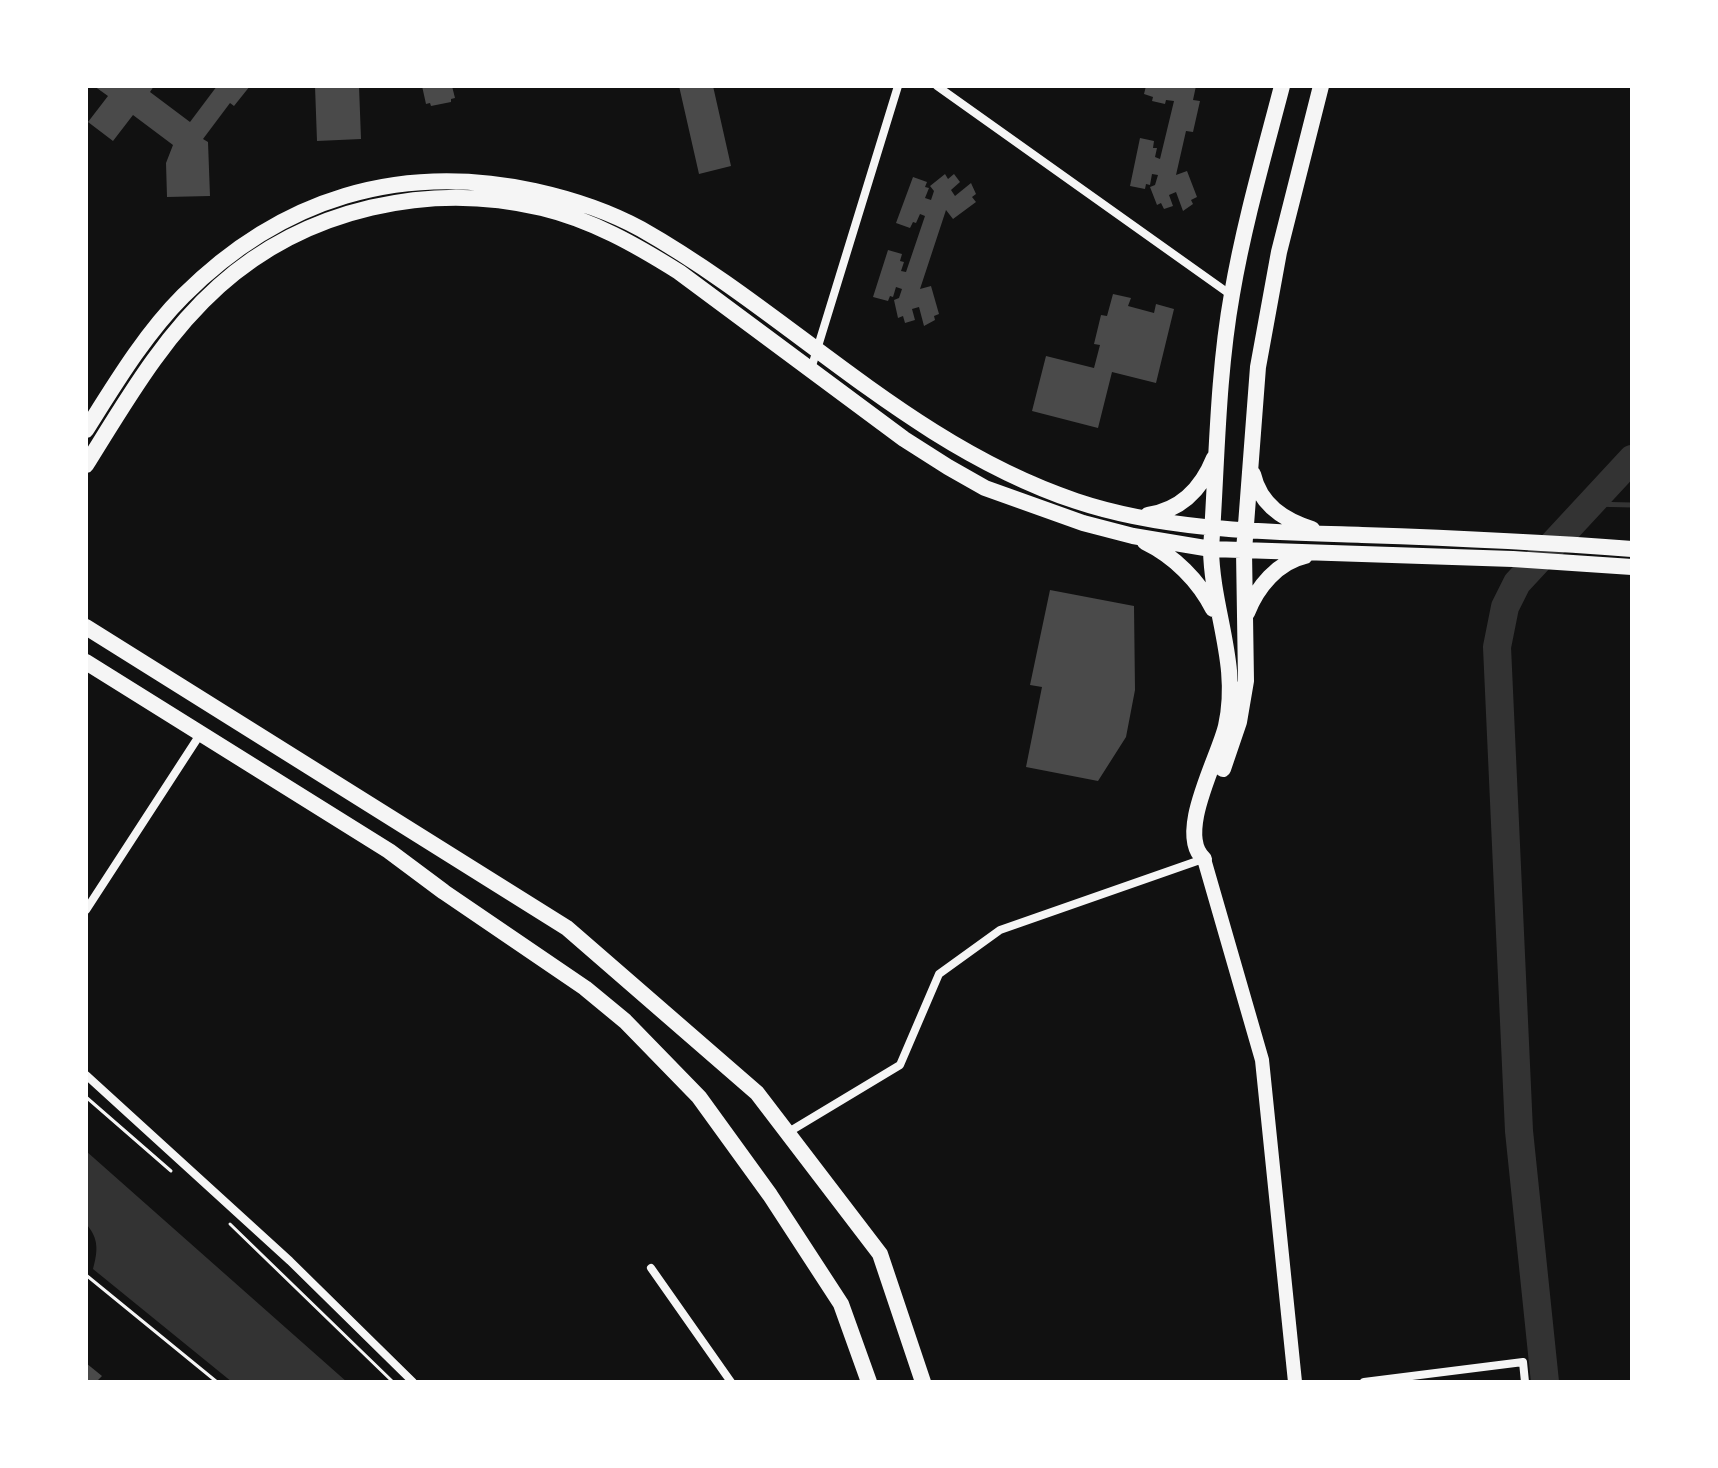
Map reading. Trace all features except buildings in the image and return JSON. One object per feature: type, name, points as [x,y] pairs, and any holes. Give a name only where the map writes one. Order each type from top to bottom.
[{"type":"main road","points":[[1204,859],[1195,848],[1195,820],[1225,728],[1232,682],[1212,579],[1211,549],[1222,365],[1242,240],[1282,86]]},
{"type":"main road","points":[[1295,1382],[1262,1060],[1204,859],[1203,836],[1206,816],[1234,742],[1244,703],[1244,551],[1258,367],[1279,252],[1321,86]]},
{"type":"main road","points":[[86,430],[151,333],[181,298],[270,227],[336,197],[412,182],[476,181],[513,186],[610,214],[669,246],[917,423],[998,470],[1081,503],[1212,529],[1531,541],[1632,549]]},
{"type":"main road","points":[[86,465],[142,375],[166,343],[220,285],[245,265],[311,227],[342,215],[383,203],[465,198],[542,208],[608,232],[679,272],[904,439],[985,488],[1055,514],[1133,536],[1211,549],[1562,561],[1632,567]]},
{"type":"main road","points":[[1141,516],[1158,513],[1188,497],[1200,485],[1217,449]]},
{"type":"main road","points":[[1250,464],[1262,497],[1280,515],[1329,534]]},
{"type":"main road","points":[[1133,536],[1169,556],[1184,570],[1198,585],[1220,624]]},
{"type":"main road","points":[[1245,634],[1246,616],[1252,599],[1263,584],[1287,564],[1301,557],[1322,554]]},
{"type":"main road","points":[[86,627],[567,928],[757,1093],[880,1254],[923,1382]]},
{"type":"main road","points":[[86,662],[389,851],[595,996],[664,1058],[733,1141],[814,1260],[841,1304],[869,1382]]},
{"type":"street","points":[[810,370],[898,86]]},
{"type":"street","points":[[937,86],[1231,295]]},
{"type":"street","points":[[86,910],[201,733]]},
{"type":"street","points":[[787,1133],[900,1065],[939,974],[1000,930],[1204,859]]},
{"type":"street","points":[[86,1075],[290,1261],[413,1382]]},
{"type":"street","points":[[651,1268],[731,1382]]},
{"type":"street","points":[[1364,1382],[1523,1362],[1525,1382]]},
{"type":"path","points":[[86,1097],[179,1177]]},
{"type":"path","points":[[225,1219],[393,1382]]},
{"type":"path","points":[[86,1275],[217,1382]]},
{"type":"shaded area","points":[[86,1151],[347,1382],[232,1382],[93,1269],[96,1245],[86,1224]]},
{"type":"waterway","points":[[1545,1382],[1519,1131],[1497,647],[1505,607],[1517,583],[1632,459]]},
{"type":"waterway","points":[[1590,504],[1632,505]]}]
